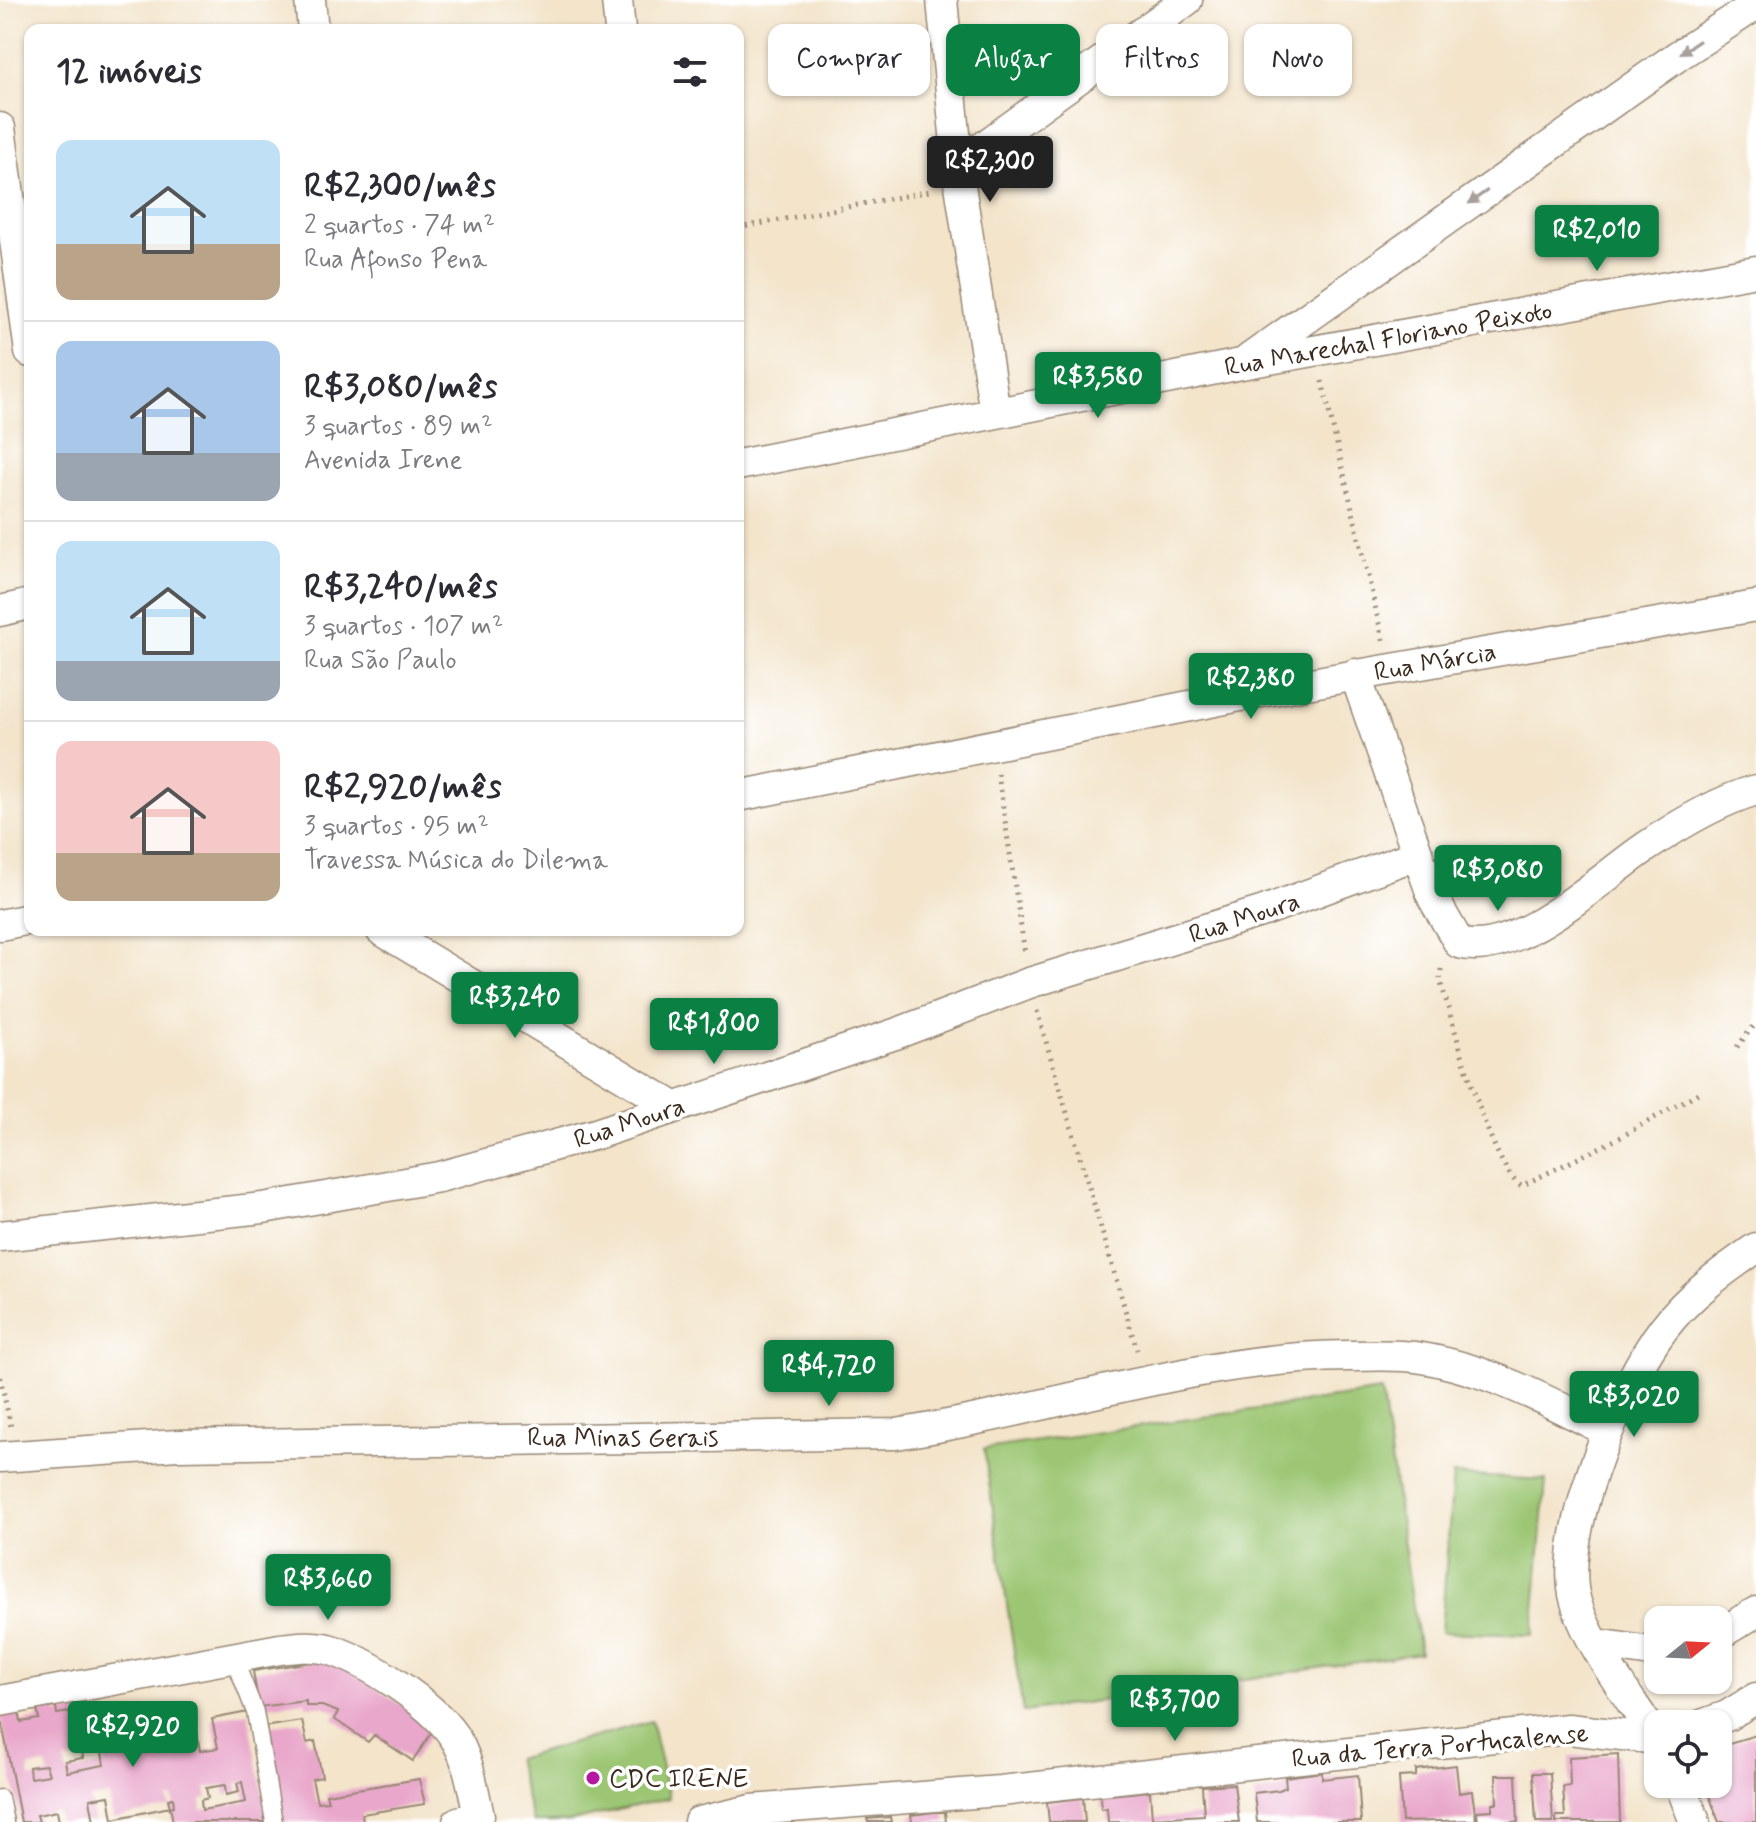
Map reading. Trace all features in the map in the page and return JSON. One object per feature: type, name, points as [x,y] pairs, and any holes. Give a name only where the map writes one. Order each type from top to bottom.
[{"type":"street","points":[[310,0],[312,24]]},
{"type":"street","points":[[617,0],[619,24]]},
{"type":"street","points":[[942,0],[959,175],[995,413]]},
{"type":"street","points":[[959,175],[1187,0]]},
{"type":"street","points":[[1241,364],[1679,55],[1756,5]]},
{"type":"street","points":[[0,128],[24,307]]},
{"type":"street","name":"Rua Marechal Floriano Peixoto","points":[[744,464],[1241,364],[1756,271]]},
{"type":"street","points":[[0,611],[24,605]]},
{"type":"street","name":"Rua Márcia","points":[[744,795],[1355,674],[1756,606]]},
{"type":"street","points":[[1355,674],[1446,924],[1452,937],[1466,945],[1489,945],[1513,937],[1587,891],[1648,845],[1756,790]]},
{"type":"street","name":"Rua Moura","points":[[0,1236],[263,1208],[439,1177],[596,1134],[898,1033],[1029,983],[1264,911],[1418,854]]},
{"type":"street","points":[[0,925],[24,920]]},
{"type":"street","points":[[391,936],[674,1107]]},
{"type":"street","points":[[1644,1720],[1586,1626],[1573,1590],[1573,1555],[1607,1431],[1637,1370],[1664,1327],[1721,1273],[1756,1248]]},
{"type":"street","name":"Rua Minas Gerais","points":[[9,1456],[178,1445],[896,1434],[977,1422],[1145,1380],[1293,1356],[1421,1358],[1516,1385],[1607,1431]]},
{"type":"street","points":[[1732,1627],[1756,1612]]},
{"type":"street","points":[[0,1701],[306,1646],[327,1649],[368,1668],[440,1719],[455,1736],[464,1755],[473,1820]]},
{"type":"street","points":[[1602,1653],[1644,1653]]},
{"type":"street","points":[[1732,1713],[1756,1698]]},
{"type":"street","name":"Rua da Terra Portucalense","points":[[699,1822],[751,1810],[1000,1791],[1568,1729],[1644,1738]]},
{"type":"street","points":[[1686,1798],[1695,1822]]},
{"type":"lane","points":[[234,1658],[255,1712],[274,1822]]},
{"type":"lane","points":[[0,1798],[5,1822]]},
{"type":"path","points":[[744,227],[959,175]]},
{"type":"path","points":[[1315,352],[1389,668]]},
{"type":"path","points":[[993,746],[1029,983],[1145,1380]]},
{"type":"path","points":[[1446,924],[1440,980],[1483,1115],[1510,1179],[1521,1186],[1619,1138],[1698,1093]]},
{"type":"path","points":[[1737,1047],[1756,1023]]},
{"type":"path","points":[[0,1377],[9,1456]]},
{"type":"green space","points":[[1381,1391],[1420,1653],[1023,1712],[984,1449]]},
{"type":"green space","points":[[1453,1475],[1546,1480],[1533,1635],[1441,1632]]},
{"type":"green space","name":"CDC IRENE","points":[[651,1721],[669,1798],[568,1822],[533,1822],[516,1759]]},
{"type":"building","points":[[331,1659],[435,1727],[413,1761],[374,1735],[368,1742],[334,1719],[338,1712],[322,1706],[306,1706],[306,1701],[259,1707],[253,1671]]},
{"type":"building","points":[[56,1707],[57,1714],[94,1708],[100,1740],[195,1722],[200,1751],[218,1748],[212,1719],[248,1712],[268,1822],[173,1822],[170,1807],[113,1819],[109,1796],[90,1799],[94,1822],[59,1822],[57,1811],[37,1815],[39,1822],[21,1822],[0,1713],[19,1711],[21,1722],[39,1719],[37,1709]],"holes":[[[101,1745],[104,1765],[67,1772],[65,1761],[83,1758],[82,1749]],[[46,1765],[49,1775],[30,1778],[29,1767]],[[242,1782],[246,1802],[202,1810],[201,1800],[208,1798],[206,1788],[225,1785],[226,1795],[239,1792],[237,1783]]]},
{"type":"building","points":[[302,1721],[307,1743],[315,1741],[322,1777],[312,1779],[317,1802],[328,1801],[326,1794],[419,1779],[425,1804],[362,1814],[363,1822],[279,1822],[263,1727]]},
{"type":"building","points":[[1756,1735],[1756,1822],[1719,1822],[1710,1798],[1732,1798],[1732,1742]]},
{"type":"building","points":[[1618,1754],[1620,1822],[1556,1822],[1556,1816],[1565,1816],[1563,1787],[1570,1786],[1569,1757]]},
{"type":"building","points":[[1456,1765],[1459,1793],[1472,1791],[1476,1820],[1402,1822],[1399,1777],[1416,1776],[1416,1770]]},
{"type":"building","points":[[1322,1772],[1322,1779],[1358,1775],[1361,1822],[1257,1822],[1254,1793],[1286,1787],[1285,1777]]},
{"type":"building","points":[[1533,1773],[1550,1773],[1553,1822],[1536,1822]]},
{"type":"building","points":[[1496,1775],[1516,1775],[1518,1822],[1478,1822],[1477,1811],[1492,1810],[1492,1803],[1497,1803]]},
{"type":"building","points":[[1234,1784],[1239,1822],[1108,1822],[1107,1808],[1101,1809],[1100,1796],[1150,1791],[1152,1818],[1204,1815],[1202,1786]]},
{"type":"building","points":[[1083,1798],[1085,1822],[1049,1822],[1047,1802]]},
{"type":"building","points":[[945,1812],[946,1822],[912,1822],[911,1815]]},
{"type":"building","points":[[890,1817],[891,1822],[868,1822],[867,1819]]},
{"type":"place","name":"CDC IRENE","points":[[593,1778]]}]
